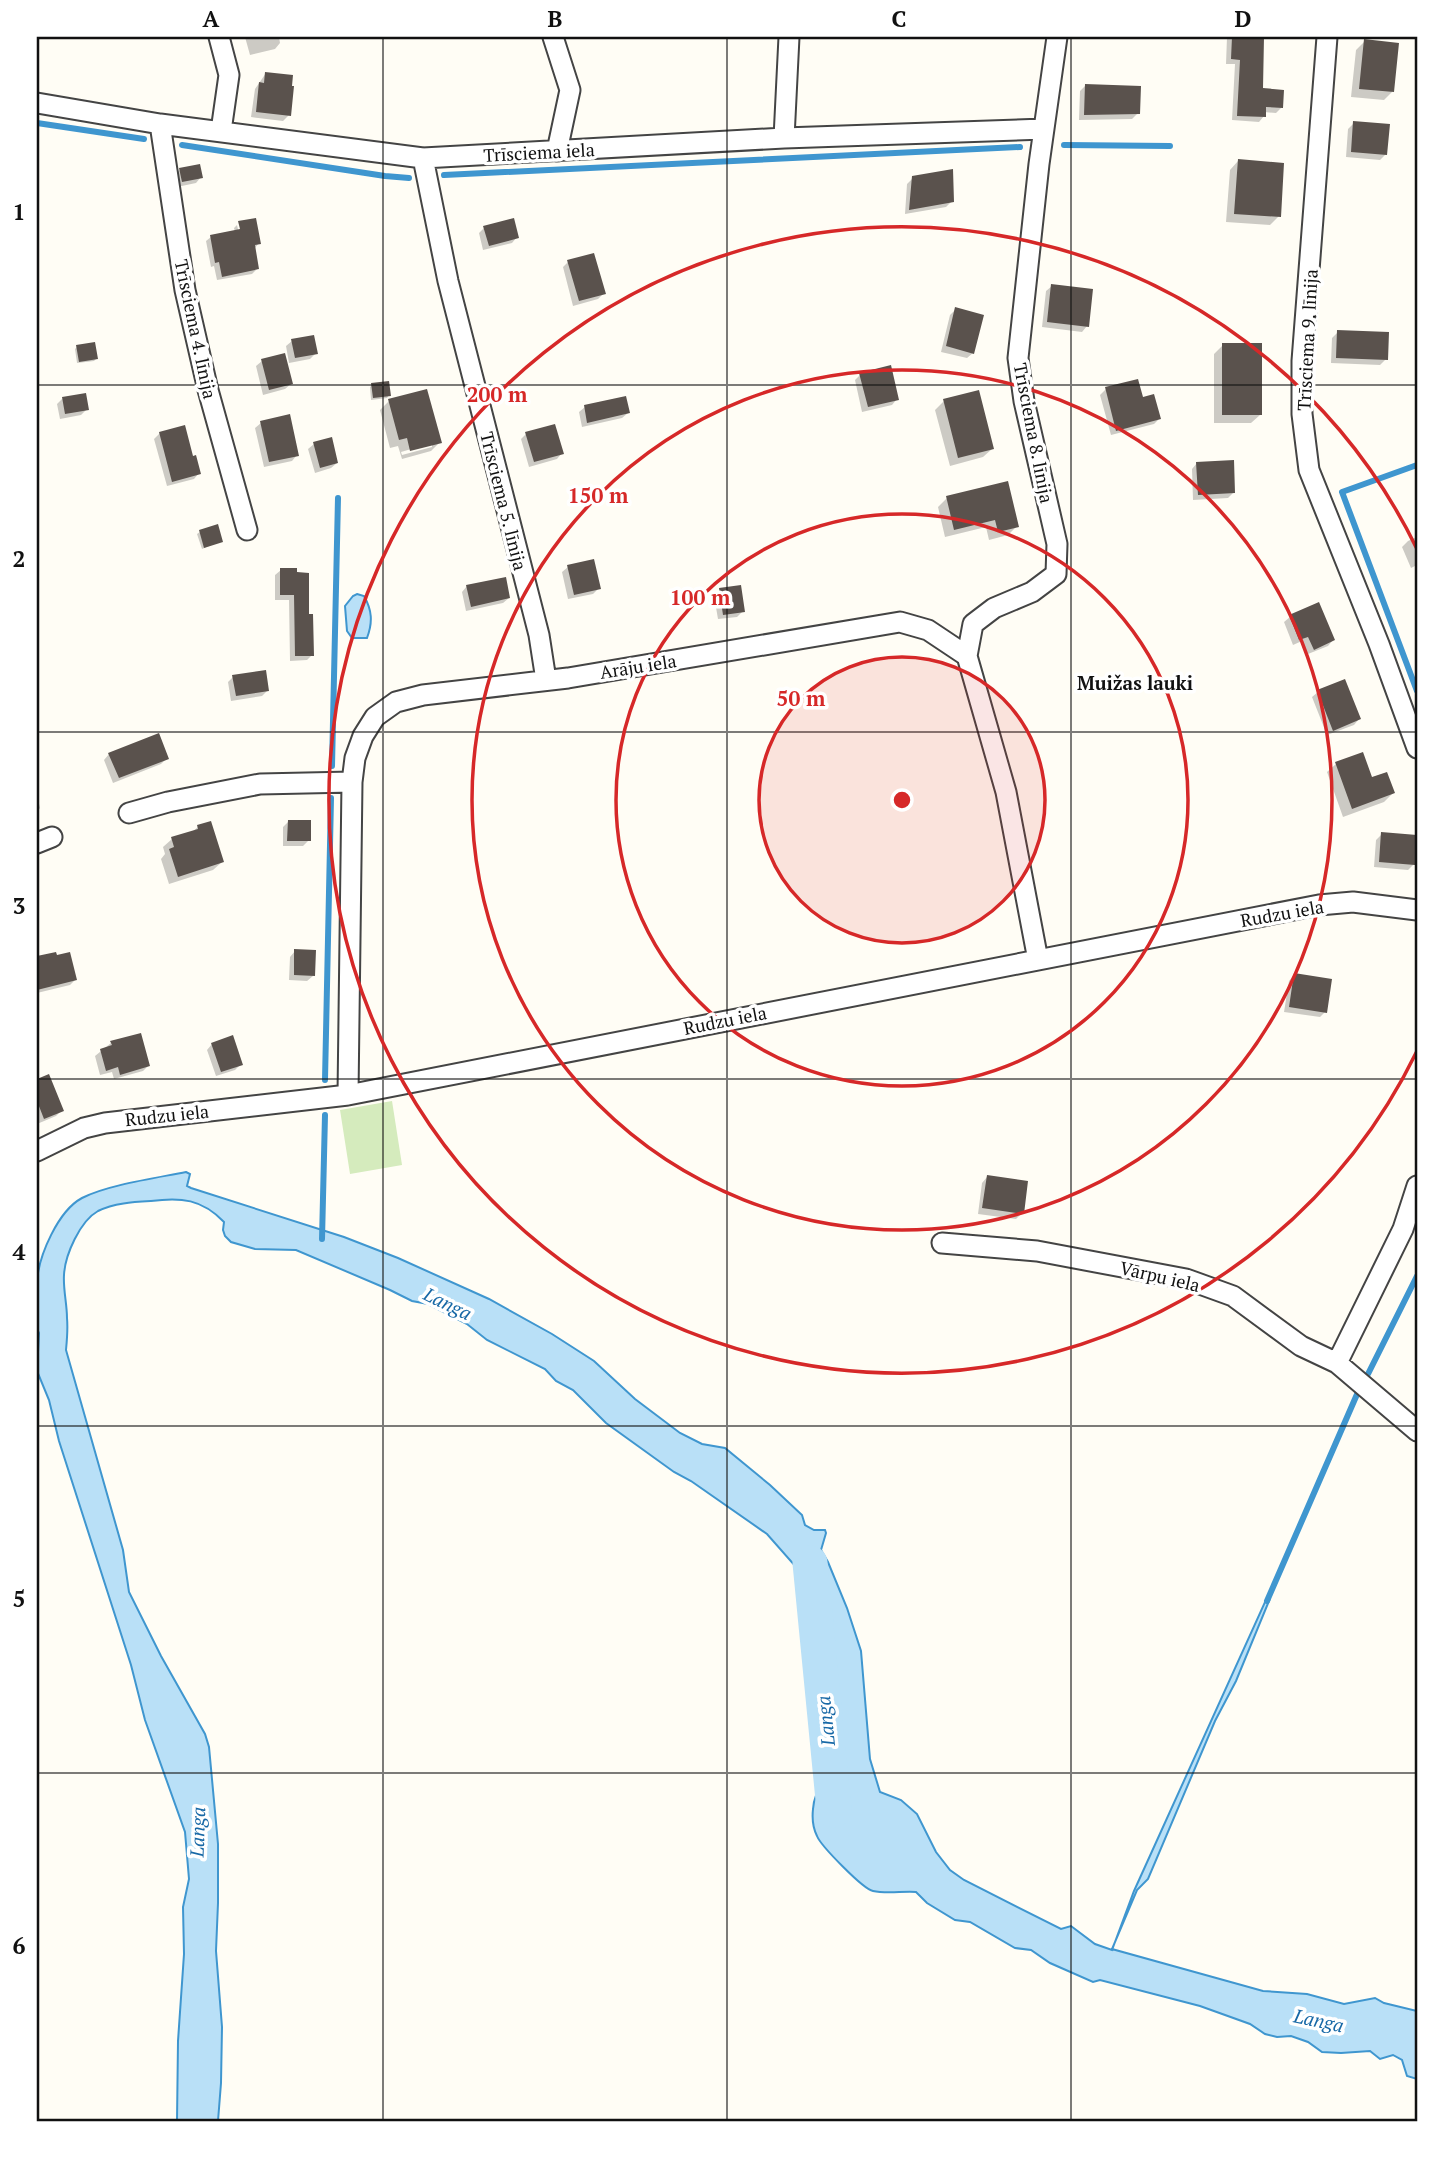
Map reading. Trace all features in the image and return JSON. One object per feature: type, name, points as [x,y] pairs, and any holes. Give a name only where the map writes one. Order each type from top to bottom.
[{"type":"street","points":[[219,37],[229,75],[221,131]]},
{"type":"street","points":[[553,37],[570,90],[557,151]]},
{"type":"street","points":[[785,138],[789,37]]},
{"type":"street","name":"Trīsciema 8. līnija","points":[[967,656],[973,624],[994,608],[1032,592],[1056,574],[1057,544],[1024,401],[1018,358],[1057,37]]},
{"type":"street","name":"Trīsciema 9. līnija","points":[[1327,37],[1303,361],[1303,425],[1309,470],[1379,644],[1417,748]]},
{"type":"street","name":"Trīsciema iela","points":[[37,103],[160,124],[423,158],[785,138],[1044,129]]},
{"type":"street","name":"Trīsciema 4. līnija","points":[[160,124],[185,290],[208,390],[247,530]]},
{"type":"street","name":"Trīsciema 5. līnija","points":[[423,158],[449,281],[538,635],[546,680]]},
{"type":"street","name":"Arāju iela","points":[[348,1095],[352,782],[355,758],[363,736],[375,717],[396,702],[423,695],[546,680],[901,622],[928,630],[967,656]]},
{"type":"street","points":[[967,656],[1006,792],[1038,960]]},
{"type":"street","points":[[129,813],[168,802],[260,784],[352,782]]},
{"type":"street","name":"Rudzu iela","points":[[37,1151],[84,1128],[105,1122],[348,1095],[1320,905],[1353,902],[1417,910]]},
{"type":"street","points":[[1337,1363],[1403,1229],[1417,1186]]},
{"type":"street","name":"Vārpu iela","points":[[943,1243],[1037,1251],[1186,1279],[1233,1296],[1301,1346],[1337,1363],[1417,1431]]},
{"type":"green space","points":[[392,1101],[402,1165],[350,1174],[340,1110]]},
{"type":"water","points":[[357,594],[364,596],[369,606],[371,621],[367,638],[352,638],[347,631],[345,606]]},
{"type":"water","points":[[186,1172],[190,1174],[187,1186],[191,1188],[344,1237],[398,1258],[489,1299],[552,1334],[594,1361],[635,1399],[680,1433],[702,1444],[725,1448],[802,1515],[805,1525],[814,1530],[825,1530],[821,1550],[847,1608],[861,1651],[870,1759],[880,1792],[901,1800],[917,1814],[936,1852],[950,1870],[964,1880],[1061,1929],[1071,1926],[1095,1944],[1112,1950],[1263,1991],[1307,1994],[1344,2004],[1375,1998],[1384,2003],[1417,2011],[1417,2079],[1407,2076],[1402,2060],[1393,2055],[1380,2059],[1370,2051],[1322,2052],[1308,2042],[1291,2036],[1265,2034],[1250,2024],[1200,2006],[1100,1980],[1093,1982],[1050,1963],[1031,1950],[1015,1948],[970,1922],[955,1920],[927,1903],[916,1892],[883,1892],[868,1888],[834,1857],[820,1841],[815,1830],[814,1802],[832,1755],[823,1718],[826,1703],[819,1661],[824,1652],[824,1641],[806,1584],[797,1568],[767,1534],[606,1423],[573,1390],[556,1381],[545,1369],[487,1340],[467,1324],[428,1304],[412,1301],[296,1250],[255,1249],[231,1242],[225,1236],[224,1222],[208,1208],[190,1201],[172,1199],[131,1202],[104,1208],[91,1216],[70,1249],[64,1280],[66,1350],[123,1550],[129,1592],[205,1734],[209,1747],[218,1844],[216,1951],[222,2027],[218,2121],[177,2121],[178,2041],[184,1954],[183,1907],[189,1879],[185,1832],[145,1720],[131,1665],[59,1441],[49,1400],[37,1371],[37,1281],[41,1259],[51,1235],[73,1204],[105,1189]]},
{"type":"water","points":[[1269,1601],[1148,1879],[1137,1890],[1115,1942],[1134,1891],[1265,1602]]},
{"type":"building","points":[[1232,37],[1264,37],[1263,88],[1284,90],[1283,108],[1266,107],[1266,117],[1237,116],[1240,60],[1231,59]]},
{"type":"building","points":[[1364,39],[1399,43],[1394,92],[1359,89]]},
{"type":"building","points":[[265,72],[293,75],[291,116],[256,112],[259,82],[264,83]]},
{"type":"building","points":[[1085,84],[1141,86],[1140,114],[1084,115]]},
{"type":"building","points":[[1353,121],[1390,124],[1387,155],[1351,152]]},
{"type":"building","points":[[1238,159],[1284,163],[1281,217],[1234,214]]},
{"type":"building","points":[[200,164],[203,178],[182,182],[179,168]]},
{"type":"building","points":[[953,169],[954,202],[909,210],[912,176]]},
{"type":"building","points":[[256,218],[261,244],[255,245],[259,269],[222,277],[219,262],[215,263],[210,235],[240,229],[238,221]]},
{"type":"building","points":[[514,218],[519,238],[489,246],[483,226]]},
{"type":"building","points":[[594,253],[606,294],[579,301],[567,260]]},
{"type":"building","points":[[1051,284],[1093,289],[1089,327],[1047,322]]},
{"type":"building","points":[[955,307],[984,315],[974,354],[946,346]]},
{"type":"building","points":[[1337,330],[1389,332],[1388,360],[1336,358]]},
{"type":"building","points":[[314,335],[318,354],[295,358],[291,339]]},
{"type":"building","points":[[95,342],[98,359],[79,362],[76,345]]},
{"type":"building","points":[[1222,343],[1262,343],[1262,415],[1222,415]]},
{"type":"building","points":[[285,353],[293,384],[269,390],[261,359]]},
{"type":"building","points":[[891,365],[899,400],[868,407],[859,373]]},
{"type":"building","points":[[1138,379],[1143,397],[1154,394],[1161,419],[1116,431],[1105,387]]},
{"type":"building","points":[[389,381],[391,396],[373,398],[371,383]]},
{"type":"building","points":[[427,389],[442,443],[410,451],[407,438],[399,440],[388,399]]},
{"type":"building","points":[[979,390],[994,449],[958,458],[943,399]]},
{"type":"building","points":[[86,393],[89,410],[65,414],[62,397]]},
{"type":"building","points":[[626,396],[630,413],[587,423],[584,405]]},
{"type":"building","points":[[290,414],[299,456],[269,462],[260,421]]},
{"type":"building","points":[[555,424],[564,454],[534,462],[525,432]]},
{"type":"building","points":[[185,425],[201,474],[172,482],[159,432]]},
{"type":"building","points":[[332,437],[338,463],[320,468],[313,442]]},
{"type":"building","points":[[1234,460],[1235,493],[1198,495],[1196,462]]},
{"type":"building","points":[[1008,481],[1019,527],[998,532],[995,520],[954,530],[946,496]]},
{"type":"building","points":[[218,524],[223,542],[204,548],[199,530]]},
{"type":"building","points":[[594,559],[601,589],[574,595],[567,565]]},
{"type":"building","points":[[280,568],[297,568],[297,572],[309,573],[309,614],[313,614],[314,656],[295,656],[294,595],[280,595]]},
{"type":"building","points":[[506,577],[510,598],[471,607],[466,585]]},
{"type":"building","points":[[741,585],[745,612],[723,615],[719,588]]},
{"type":"building","points":[[1319,602],[1335,640],[1314,650],[1308,637],[1299,640],[1289,615]]},
{"type":"building","points":[[266,670],[269,691],[236,696],[232,675]]},
{"type":"building","points":[[1345,679],[1361,719],[1333,731],[1317,690]]},
{"type":"building","points":[[159,733],[169,759],[119,778],[108,753]]},
{"type":"building","points":[[1363,752],[1372,777],[1387,772],[1395,793],[1352,809],[1335,762]]},
{"type":"building","points":[[288,820],[311,820],[311,841],[287,841]]},
{"type":"building","points":[[211,821],[224,862],[178,877],[169,849],[174,847],[171,837],[198,829],[197,825]]},
{"type":"building","points":[[1381,832],[1417,835],[1415,865],[1379,862]]},
{"type":"building","points":[[294,949],[316,950],[315,976],[294,975]]},
{"type":"building","points":[[56,952],[57,955],[70,952],[77,980],[37,990],[37,956]]},
{"type":"building","points":[[1294,973],[1332,979],[1327,1013],[1289,1007]]},
{"type":"building","points":[[141,1033],[150,1066],[120,1075],[118,1067],[106,1071],[100,1049],[112,1045],[110,1041]]},
{"type":"building","points":[[233,1035],[243,1065],[221,1072],[211,1043]]},
{"type":"building","points":[[49,1074],[64,1111],[44,1119],[37,1101],[37,1079]]},
{"type":"building","points":[[987,1175],[1028,1181],[1024,1214],[982,1208]]},
{"type":"waterway","points":[[37,123],[144,139]]},
{"type":"waterway","points":[[182,145],[409,178]]},
{"type":"waterway","points":[[1064,145],[1170,146]]},
{"type":"waterway","points":[[444,175],[1020,147]]},
{"type":"waterway","points":[[1417,465],[1342,492],[1417,691]]},
{"type":"waterway","points":[[332,766],[338,498]]},
{"type":"waterway","points":[[325,1080],[331,798]]},
{"type":"waterway","points":[[322,1239],[325,1115]]},
{"type":"waterway","points":[[1368,1374],[1417,1276]]},
{"type":"waterway","points":[[1267,1601],[1358,1392]]},
{"type":"waterway","name":"Langa","points":[[810,1563],[834,1810]]},
{"type":"district","name":"Muižas lauki","points":[[1135,682]]}]
